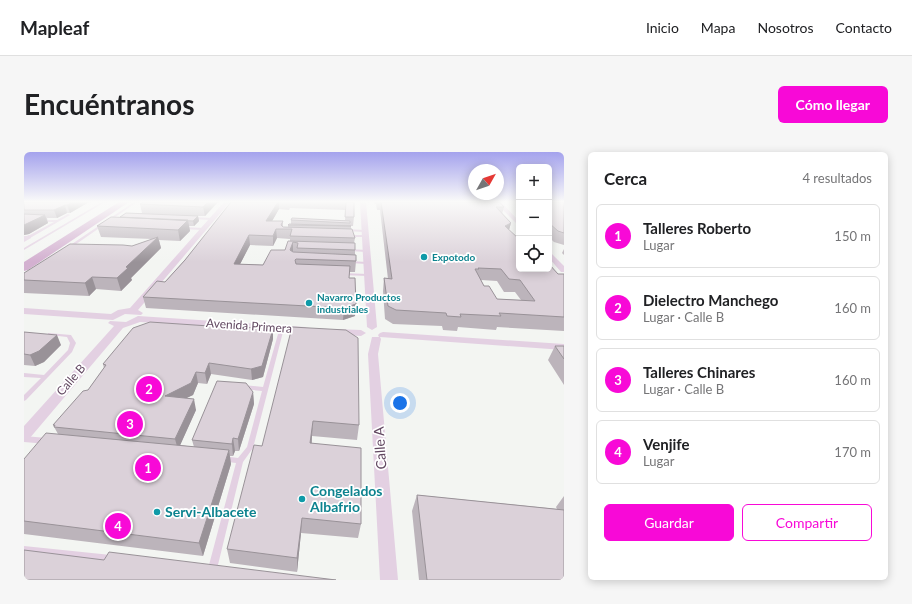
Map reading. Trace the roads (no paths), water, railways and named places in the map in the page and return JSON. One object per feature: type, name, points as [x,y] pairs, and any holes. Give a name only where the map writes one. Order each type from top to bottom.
[{"type":"main road","points":[[24,257],[82,222]]},
{"type":"main road","points":[[24,267],[94,222]]},
{"type":"street","points":[[132,311],[210,222]]},
{"type":"street","name":"Calle A","points":[[365,222],[368,275],[377,334],[373,354],[389,580]]},
{"type":"street","points":[[552,257],[564,270]]},
{"type":"street","points":[[24,311],[130,323],[138,319],[140,316],[139,313],[132,311],[120,312],[116,321]]},
{"type":"street","name":"Avenida Primera","points":[[138,319],[360,333],[364,328],[377,334]]},
{"type":"street","name":"Calle B","points":[[24,435],[116,321]]},
{"type":"street","points":[[377,334],[564,346]]},
{"type":"lane","points":[[27,238],[57,222]]},
{"type":"lane","points":[[24,249],[70,222]]},
{"type":"lane","points":[[66,249],[106,222]]},
{"type":"lane","points":[[103,224],[110,225]]},
{"type":"lane","points":[[180,228],[204,229]]},
{"type":"lane","points":[[342,230],[366,234]]},
{"type":"lane","points":[[343,236],[366,234]]},
{"type":"lane","points":[[27,238],[44,237]]},
{"type":"lane","points":[[344,250],[366,251]]},
{"type":"lane","points":[[345,262],[367,263]]},
{"type":"lane","points":[[337,274],[368,275]]},
{"type":"lane","points":[[204,568],[212,569],[240,460],[250,448],[282,328]]},
{"type":"lane","points":[[24,399],[70,351],[72,343],[69,336],[46,334]]},
{"type":"lane","points":[[24,374],[46,377]]},
{"type":"lane","points":[[237,387],[265,389]]},
{"type":"lane","points":[[24,439],[55,442]]},
{"type":"lane","points":[[217,458],[240,460]]},
{"type":"lane","points":[[24,550],[118,560]]},
{"type":"place","name":"Expotodo","points":[[424,257]]},
{"type":"place","name":"Navarro Productos industriales","points":[[309,303]]},
{"type":"place","name":"Dielectro Manchego","points":[[149,389]]},
{"type":"place","name":"Talleres Chinares","points":[[130,424]]},
{"type":"place","name":"Talleres Roberto","points":[[148,468]]},
{"type":"place","name":"Congelados Albafrio","points":[[302,499]]},
{"type":"place","name":"Servi-Albacete","points":[[157,512]]},
{"type":"place","name":"Venjife","points":[[118,526]]}]
